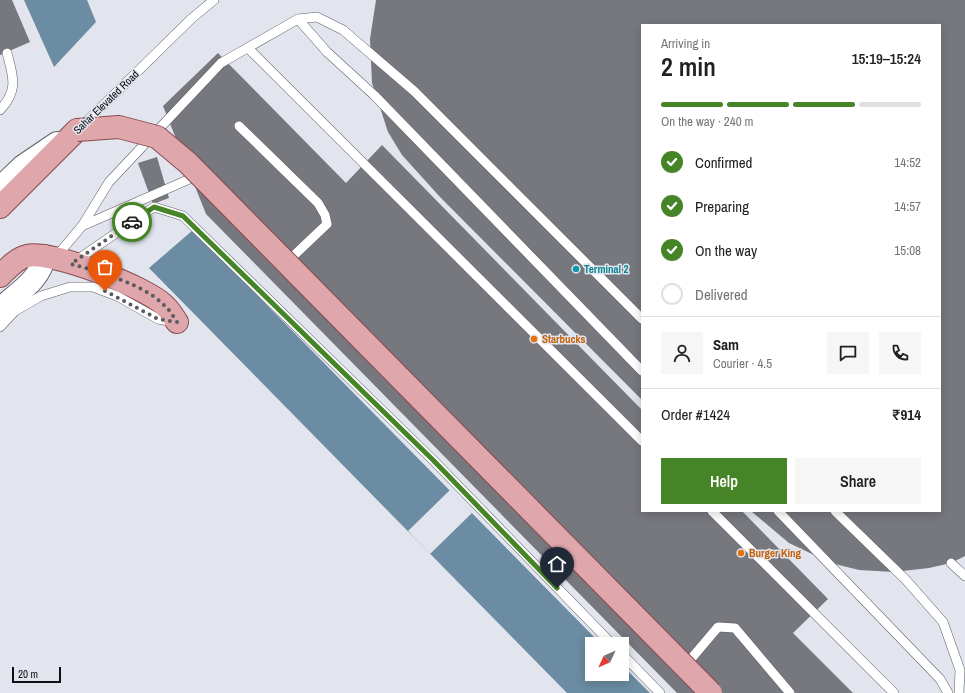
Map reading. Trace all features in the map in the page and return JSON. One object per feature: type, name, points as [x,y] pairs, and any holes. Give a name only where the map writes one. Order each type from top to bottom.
[{"type":"main road","points":[[0,188],[23,166],[77,130],[119,127],[157,137],[188,163],[711,693]]},
{"type":"main road","name":"Sahar Elevated Road","points":[[0,207],[77,130]]},
{"type":"main road","points":[[0,276],[9,267],[26,256],[57,260],[112,277],[147,293],[165,305],[177,322]]},
{"type":"main road","points":[[0,309],[38,274],[44,263],[57,260]]},
{"type":"lane","name":"Sahar Elevated Road","points":[[77,130],[191,19],[214,0]]},
{"type":"lane","points":[[57,260],[82,226],[109,182],[221,63],[298,19],[317,17],[343,30],[414,91],[641,318]]},
{"type":"lane","points":[[298,19],[327,52],[374,96],[641,370]]},
{"type":"lane","points":[[248,48],[641,440]]},
{"type":"lane","points":[[0,110],[7,103],[13,92],[14,78],[7,53]]},
{"type":"lane","points":[[239,126],[318,203],[325,215],[327,224],[286,263]]},
{"type":"lane","points":[[82,226],[192,178]]},
{"type":"lane","points":[[57,260],[154,207],[183,216],[433,460],[605,637]]},
{"type":"lane","points":[[0,327],[15,311],[41,296],[70,286],[93,286],[117,296],[158,319],[177,322]]},
{"type":"lane","points":[[713,512],[894,693]]},
{"type":"lane","points":[[779,512],[940,679],[948,693]]},
{"type":"lane","points":[[835,512],[906,580],[943,622],[960,670],[959,693]]},
{"type":"lane","points":[[951,563],[965,576]]},
{"type":"lane","points":[[685,666],[718,627],[735,628],[790,693]]},
{"type":"lane","points":[[629,661],[660,693]]},
{"type":"water","points":[[24,0],[87,0],[96,22],[54,67]]},
{"type":"water","points":[[193,230],[594,637],[585,637],[585,681],[629,681],[629,672],[650,693],[567,693],[149,268]]},
{"type":"pier","points":[[450,490],[472,513],[430,554],[408,531]]},
{"type":"building","points":[[0,0],[12,0],[30,42],[0,55]]},
{"type":"building","name":"Terminal 2","points":[[376,0],[965,0],[965,556],[951,563],[929,568],[894,572],[859,570],[831,563],[789,543],[752,512],[941,512],[941,24],[641,24],[641,399],[440,197],[402,155],[388,132],[372,83],[370,39]]},
{"type":"building","points":[[218,53],[346,183],[382,145],[641,409],[641,512],[743,512],[828,599],[793,633],[853,693],[677,693],[629,644],[629,637],[622,637],[206,214],[163,106]]},
{"type":"building","points":[[157,157],[169,198],[153,204],[138,163]]},
{"type":"way so far","points":[[105,291],[158,319],[177,322],[165,305],[147,293],[112,277],[71,264],[132,222]]},
{"type":"place","name":"Terminal 2","points":[[576,269]]},
{"type":"place","name":"Starbucks","points":[[534,339]]},
{"type":"place","name":"Burger King","points":[[741,553]]},
{"type":"route","points":[[132,222],[154,207],[183,216],[433,460],[557,588]]}]
